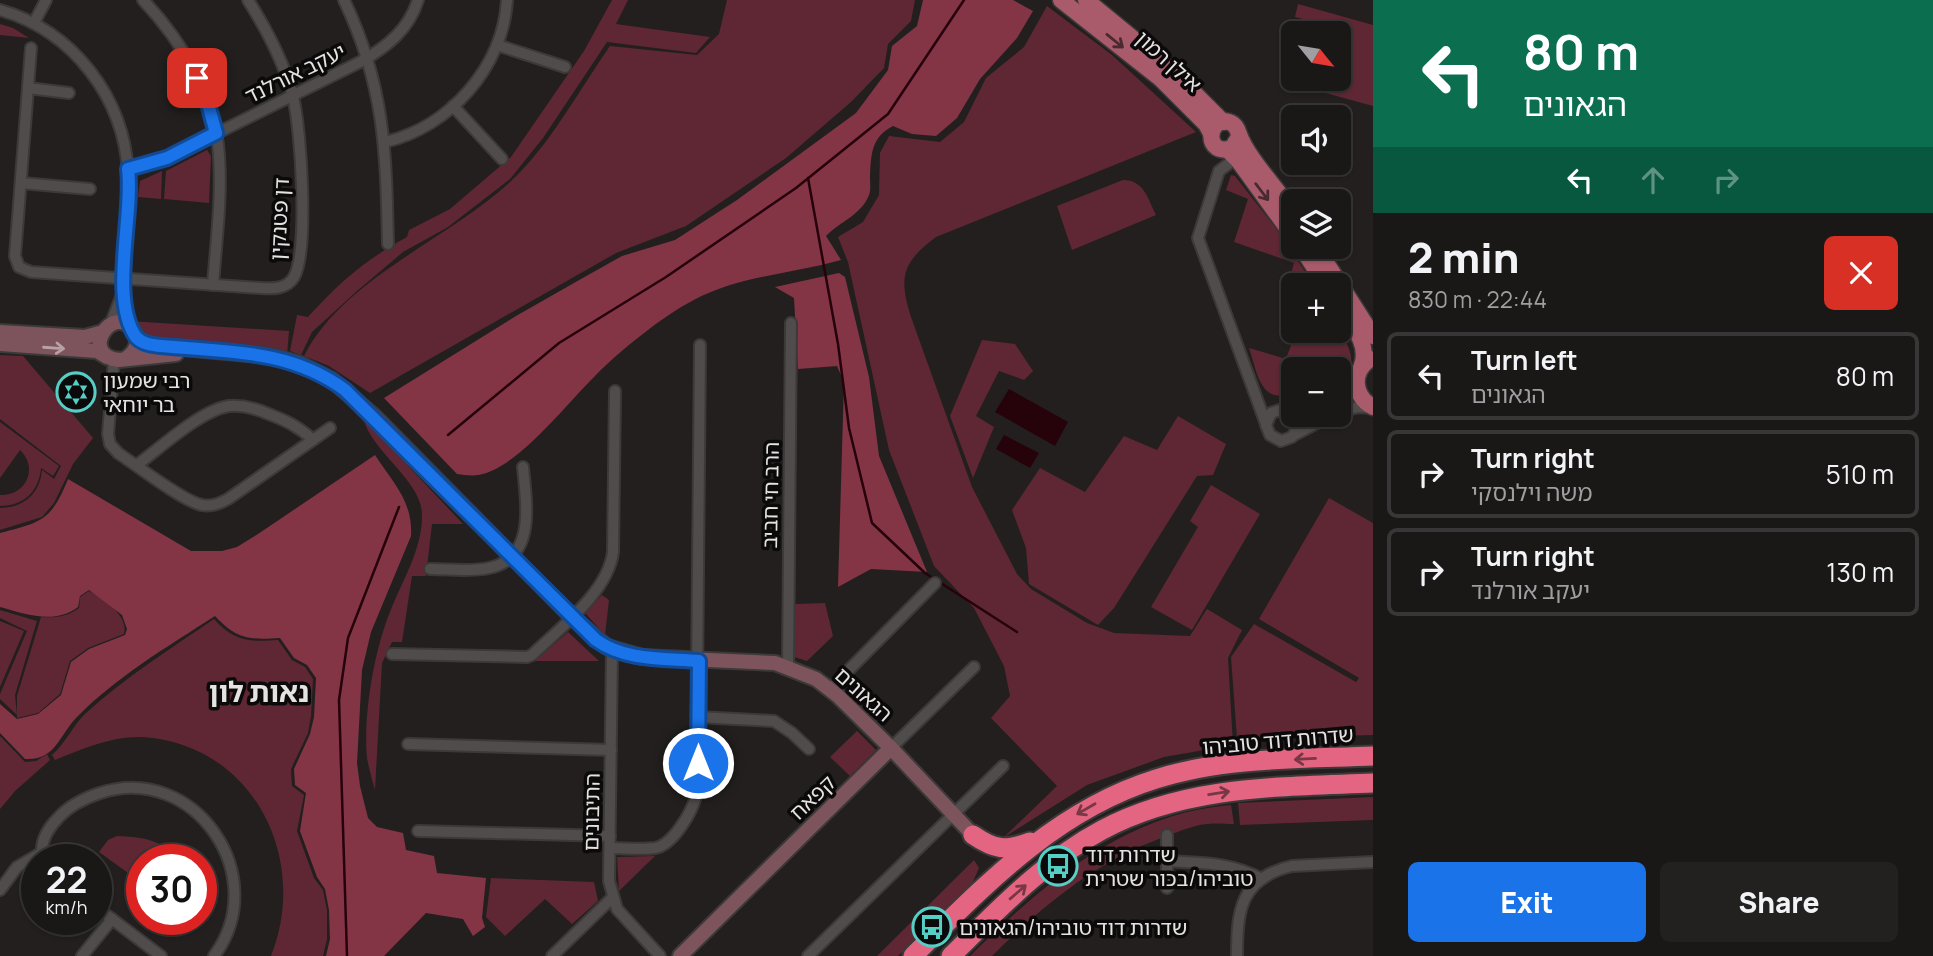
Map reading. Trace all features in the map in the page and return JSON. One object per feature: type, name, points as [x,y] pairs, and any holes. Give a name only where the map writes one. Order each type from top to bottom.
[{"type":"highway","name":"שדרות דוד טוביהו","points":[[913,956],[977,893],[1041,838],[1089,807],[1157,778],[1220,765],[1373,755]]},
{"type":"highway","points":[[951,956],[1009,900],[1057,860],[1102,830],[1135,815],[1165,804],[1223,792],[1373,783]]},
{"type":"highway","points":[[973,835],[992,847],[1001,848],[1016,847],[1041,838]]},
{"type":"highway","points":[[973,835],[988,865],[985,881],[977,893]]},
{"type":"main road","name":"אילן רמון","points":[[1061,0],[1161,79],[1206,124],[1217,127]]},
{"type":"main road","name":"אילן רמון","points":[[1086,0],[1170,69],[1217,127]]},
{"type":"main road","points":[[1281,195],[1239,137],[1235,125],[1217,127],[1215,146],[1232,154],[1281,220]]},
{"type":"main road","points":[[1232,154],[1239,137]]},
{"type":"main road","points":[[1324,259],[1373,336]]},
{"type":"main road","points":[[1351,324],[1365,352],[1364,365],[1356,384],[1358,393],[1373,408]]},
{"type":"street","points":[[34,23],[46,0]]},
{"type":"street","points":[[143,0],[167,27],[185,55],[208,104],[216,133],[219,180],[214,285]]},
{"type":"street","name":"דן פטנקין","points":[[21,183],[15,256],[19,267],[31,272],[124,282],[271,289],[281,287],[294,277],[300,253],[301,137],[293,96],[276,51],[248,0]]},
{"type":"street","points":[[344,0],[368,58],[384,142],[388,244]]},
{"type":"street","name":"יעקב אורלנד","points":[[128,169],[167,158],[368,58],[401,32],[418,0]]},
{"type":"street","points":[[384,142],[425,126],[453,106],[483,72],[497,45],[507,0]]},
{"type":"street","points":[[0,10],[34,23],[76,54],[109,98],[120,128],[128,169],[124,282],[135,351],[115,359]]},
{"type":"street","points":[[497,45],[565,68]]},
{"type":"street","points":[[31,48],[21,183],[90,190]]},
{"type":"street","points":[[28,88],[69,93]]},
{"type":"street","points":[[453,106],[502,159]]},
{"type":"street","points":[[1232,154],[1219,171],[1198,238],[1269,433],[1276,440],[1286,440],[1309,427]]},
{"type":"street","points":[[115,359],[100,348],[106,328],[116,313],[124,282]]},
{"type":"street","points":[[0,332],[85,337],[121,323],[134,333]]},
{"type":"street","name":"הרב חי חביב","points":[[788,667],[792,323]]},
{"type":"street","name":"הגאונים","points":[[134,333],[150,344],[282,359],[300,364],[332,380],[375,417],[596,640],[612,650],[642,657],[762,662],[788,667],[816,679],[830,689],[891,748],[973,835]]},
{"type":"street","name":"הגאונים","points":[[0,345],[97,351],[115,359],[215,351]]},
{"type":"street","points":[[610,848],[655,848],[664,845],[694,807],[698,785],[700,345]]},
{"type":"street","points":[[115,359],[108,439],[116,451],[199,505],[212,506],[228,499],[330,428]]},
{"type":"street","points":[[1351,381],[1364,365]]},
{"type":"street","points":[[392,654],[527,657],[572,617],[603,582],[612,561],[615,391]]},
{"type":"street","points":[[1257,395],[1267,406],[1281,409]]},
{"type":"street","points":[[137,465],[201,417],[225,407],[248,407],[286,420],[313,440]]},
{"type":"street","points":[[1351,409],[1373,408]]},
{"type":"street","points":[[1266,424],[1270,415],[1281,413]]},
{"type":"street","points":[[1294,435],[1298,427]]},
{"type":"street","points":[[430,569],[485,569],[499,566],[512,555],[522,541],[527,523],[523,467]]},
{"type":"street","points":[[830,689],[935,583]]},
{"type":"street","name":"התיבונים","points":[[612,650],[609,881],[612,898]]},
{"type":"street","name":"קפאח","points":[[680,956],[974,667]]},
{"type":"street","points":[[698,717],[774,722],[810,749]]},
{"type":"street","points":[[408,744],[611,750]]},
{"type":"street","points":[[808,956],[1003,766]]},
{"type":"street","points":[[43,844],[44,837],[65,811],[91,796],[108,791],[137,788],[162,793],[197,812],[217,835],[231,866],[235,883],[231,918],[214,956]]},
{"type":"street","points":[[418,831],[610,836]]},
{"type":"street","points":[[1167,835],[1167,888]]},
{"type":"street","points":[[1167,861],[1224,864],[1262,879]]},
{"type":"street","points":[[1237,956],[1237,922],[1241,905],[1262,879],[1292,866],[1373,862]]},
{"type":"street","points":[[0,890],[21,865]]},
{"type":"street","points":[[552,956],[612,898],[626,921],[660,956]]},
{"type":"street","points":[[112,919],[161,956]]},
{"type":"street","points":[[82,956],[99,935]]},
{"type":"shaded area","points":[[612,0],[628,0],[616,24],[710,37],[696,53],[607,42],[543,138],[510,179],[448,227],[403,252],[312,332],[301,355],[290,351],[297,315],[308,317],[354,272],[407,237],[409,230],[450,209],[511,157],[584,51]]},
{"type":"shaded area","points":[[727,0],[915,0],[911,21],[888,44],[884,68],[851,102],[786,158],[686,226],[616,253],[370,393],[329,366],[304,356],[321,329],[344,304],[398,262],[484,204],[524,169],[610,46],[697,55],[719,34]]},
{"type":"shaded area","points":[[923,0],[1013,0],[1033,11],[1017,38],[980,79],[957,118],[936,136],[912,134],[893,126],[876,141],[872,154],[869,195],[856,213],[826,236],[841,260],[727,286],[681,307],[616,357],[525,448],[509,461],[478,475],[457,474],[384,398],[516,316],[622,256],[675,240],[737,200],[856,113],[888,70],[892,46],[917,26]]},
{"type":"shaded area","points":[[1298,4],[1373,25],[1373,106],[1318,91],[1351,91],[1351,21],[1306,21],[1295,17]]},
{"type":"shaded area","points":[[1047,6],[1112,55],[1196,132],[936,237],[916,254],[906,271],[905,291],[911,317],[972,487],[1017,574],[1031,589],[1087,623],[1114,633],[1190,636],[1207,609],[1242,630],[1228,658],[1233,745],[1164,757],[1087,785],[1003,838],[1057,786],[991,718],[1010,696],[1004,666],[974,608],[934,566],[889,450],[848,262],[838,237],[863,222],[879,195],[880,153],[889,136],[940,142],[964,122],[986,78],[1024,47]]},
{"type":"shaded area","points":[[0,24],[13,28],[29,38],[0,35]]},
{"type":"shaded area","points":[[207,150],[211,156],[209,203],[164,199],[166,171]]},
{"type":"shaded area","points":[[162,171],[161,199],[138,197],[140,181]]},
{"type":"shaded area","points":[[1231,175],[1235,176],[1281,236],[1281,258],[1234,242],[1248,199],[1226,190]]},
{"type":"shaded area","points":[[1123,180],[1141,187],[1156,215],[1072,250],[1057,206]]},
{"type":"shaded area","points":[[1283,259],[1297,259],[1306,273],[1291,273],[1294,263]]},
{"type":"shaded area","points":[[839,273],[845,277],[869,377],[879,456],[927,572],[871,569],[838,587],[844,382],[837,366],[798,369],[794,298],[775,287]]},
{"type":"shaded area","points":[[128,321],[289,331],[287,355],[150,344]]},
{"type":"shaded area","points":[[982,340],[1015,344],[1033,371],[1024,380],[999,371],[976,416],[994,427],[973,478],[950,416]]},
{"type":"shaded area","points":[[1292,343],[1346,343],[1351,354],[1351,357],[1287,357]]},
{"type":"shaded area","points":[[1249,348],[1281,358],[1281,396],[1273,395],[1262,384]]},
{"type":"shaded area","points":[[0,355],[23,356],[93,438],[73,464],[54,503],[42,517],[0,530],[0,508],[16,505],[29,498],[38,486],[42,470],[54,479],[61,466],[0,419]]},
{"type":"shaded area","points":[[1009,389],[1068,422],[1055,446],[995,412]]},
{"type":"shaded area","points":[[1178,416],[1226,444],[1213,475],[1197,476],[1114,608],[1098,625],[1029,584],[1026,548],[1012,510],[1040,468],[1085,492],[1124,436],[1157,450]]},
{"type":"shaded area","points":[[363,418],[463,524],[432,524],[426,576],[412,576],[402,642],[392,642],[382,663],[375,790],[366,741],[371,684],[384,628],[419,541],[422,516],[414,491],[376,443]]},
{"type":"shaded area","points":[[0,422],[59,466],[53,476],[41,468],[37,484],[29,496],[16,503],[0,506],[0,495],[17,491],[23,486],[27,480],[29,465],[20,450],[0,478]]},
{"type":"shaded area","points":[[1004,435],[1039,453],[1030,468],[996,449]]},
{"type":"shaded area","points":[[375,455],[405,502],[411,536],[371,632],[362,670],[357,763],[360,786],[368,818],[377,827],[403,833],[406,850],[434,856],[437,873],[486,878],[482,918],[485,927],[473,936],[463,919],[426,913],[384,956],[326,956],[330,939],[329,910],[325,889],[317,877],[300,831],[306,793],[295,785],[294,769],[310,734],[314,717],[316,678],[307,665],[294,658],[280,638],[259,639],[237,634],[215,616],[142,663],[91,703],[50,752],[35,759],[25,759],[0,733],[0,704],[17,719],[38,714],[61,695],[71,662],[89,649],[125,635],[127,629],[122,615],[89,590],[80,596],[78,607],[60,616],[40,616],[0,607],[0,533],[43,518],[56,504],[68,479],[191,551],[222,551],[237,547],[258,534]]},
{"type":"shaded area","points":[[1211,485],[1260,514],[1192,630],[1151,607],[1198,527],[1190,521]]},
{"type":"shaded area","points":[[1329,498],[1373,523],[1373,735],[1237,739],[1231,657],[1254,624],[1356,682],[1359,678],[1259,619]]},
{"type":"shaded area","points":[[89,591],[119,614],[125,627],[124,634],[88,648],[70,661],[60,694],[38,713],[17,718],[17,696],[41,617],[61,616],[74,611],[79,608],[80,597]]},
{"type":"shaded area","points":[[602,595],[609,600],[605,635],[585,613]]},
{"type":"shaded area","points":[[825,603],[833,636],[807,661],[794,657],[795,604]]},
{"type":"shaded area","points":[[0,610],[37,621],[15,695],[17,715],[0,699],[0,694],[27,631],[0,618]]},
{"type":"shaded area","points":[[214,619],[221,627],[243,639],[278,640],[292,660],[305,667],[313,679],[308,733],[291,769],[292,786],[304,795],[297,831],[314,878],[323,890],[327,910],[327,939],[323,956],[271,956],[281,919],[283,881],[277,845],[263,812],[242,784],[214,760],[181,744],[142,737],[108,741],[55,760],[52,755],[81,718],[101,700]]},
{"type":"shaded area","points":[[0,621],[24,631],[0,687]]},
{"type":"shaded area","points":[[568,632],[599,661],[535,661]]},
{"type":"shaded area","points":[[857,731],[876,750],[850,776],[830,757]]},
{"type":"shaded area","points":[[0,736],[25,762],[36,761],[47,754],[50,760],[15,791],[0,809]]},
{"type":"shaded area","points":[[1373,797],[1373,820],[1240,825],[1238,803]]},
{"type":"shaded area","points":[[1231,805],[1234,824],[1192,827],[1118,858],[1052,902],[992,956],[970,956],[1026,904],[1088,857],[1156,822],[1192,811]]},
{"type":"shaded area","points":[[117,836],[143,838],[160,844],[126,844],[126,871],[112,861],[112,844],[105,844]]},
{"type":"shaded area","points":[[655,856],[619,891],[617,857]]},
{"type":"shaded area","points":[[974,860],[979,868],[972,884],[898,956],[877,956]]},
{"type":"shaded area","points":[[491,878],[594,882],[598,901],[572,924],[545,899],[505,936],[486,917]]},
{"type":"waterway","points":[[448,435],[559,343],[666,277],[796,188],[888,114],[964,0]]},
{"type":"waterway","points":[[808,178],[838,344],[849,428],[872,523],[925,573],[1017,632]]},
{"type":"waterway","points":[[347,956],[339,700],[348,638],[399,507]]},
{"type":"place","name":"רבי שמעון בר יוחאי","points":[[76,392]]},
{"type":"place","name":"שדרות דוד טוביהו/בכור שטרית","points":[[1058,866]]},
{"type":"place","name":"שדרות דוד טוביהו/הגאונים","points":[[932,927]]},
{"type":"district","name":"נאות לון","points":[[259,691]]},
{"type":"route","points":[[197,78],[216,133],[167,158],[128,169],[124,298],[128,321],[137,338],[161,346],[271,356],[300,364],[332,380],[375,417],[596,640],[607,648],[627,654],[699,661],[698,763]]}]
